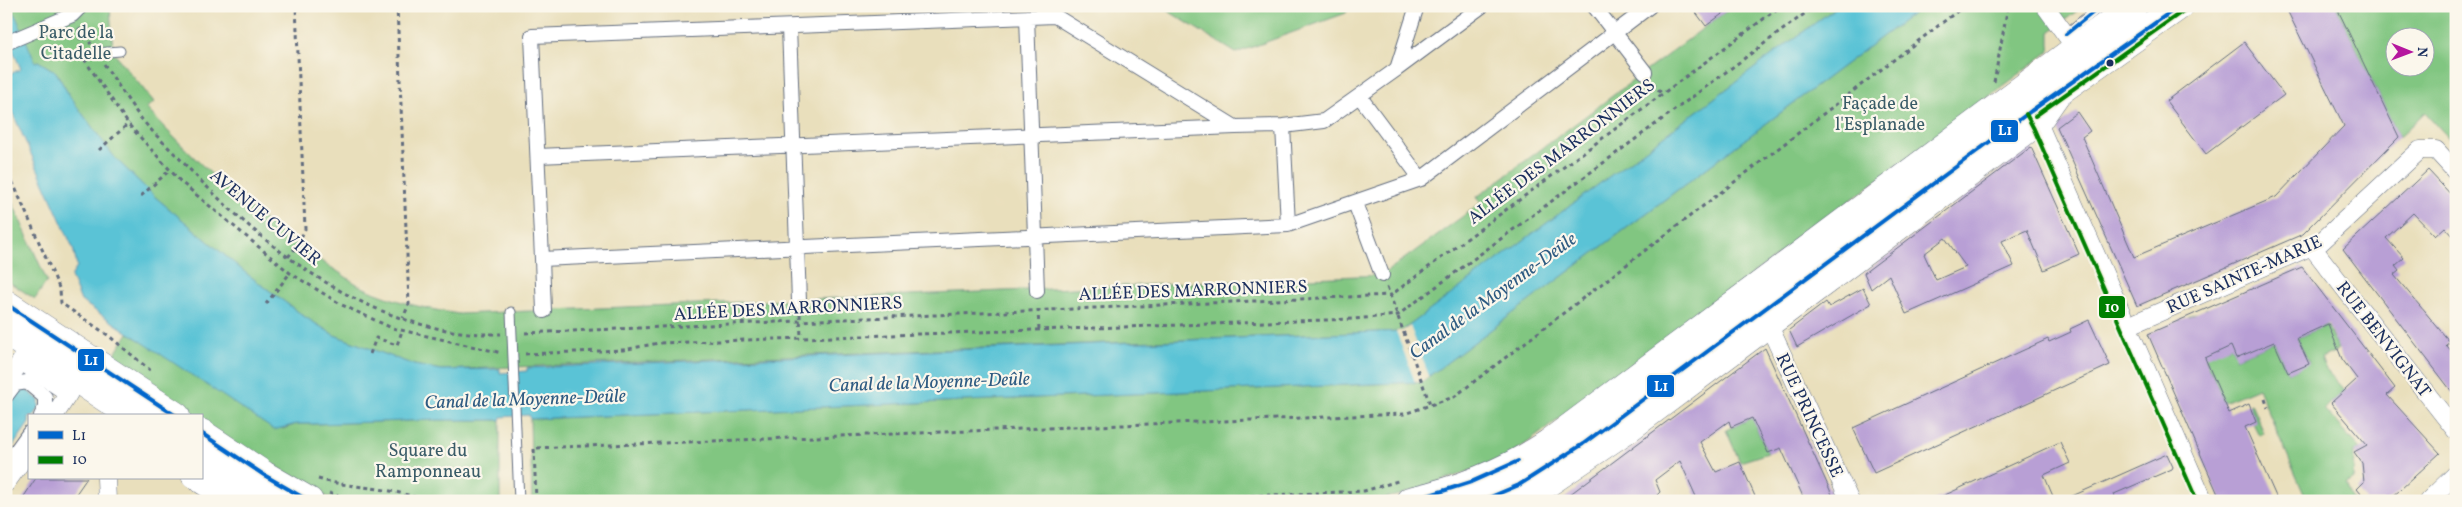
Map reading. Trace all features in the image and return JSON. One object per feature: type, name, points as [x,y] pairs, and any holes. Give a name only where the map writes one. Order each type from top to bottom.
[{"type":"main road","points":[[1480,501],[1519,485],[1583,444],[2133,6]]},
{"type":"main road","points":[[2078,51],[2179,6]]},
{"type":"main road","points":[[1406,491],[1479,479],[1541,448],[2016,101],[2068,86],[2078,51]]},
{"type":"main road","points":[[6,304],[173,414]]},
{"type":"main road","points":[[6,332],[112,408]]},
{"type":"main road","points":[[202,434],[264,475],[310,489]]},
{"type":"main road","points":[[202,463],[259,501]]},
{"type":"street","points":[[1397,69],[1417,6]]},
{"type":"street","points":[[538,156],[1284,126],[1324,121],[1360,97],[1482,6]]},
{"type":"street","points":[[1594,6],[1645,72]]},
{"type":"street","points":[[542,259],[1288,225],[1421,179],[1650,6]]},
{"type":"street","points":[[2045,6],[2078,51]]},
{"type":"street","points":[[6,43],[48,25],[76,10]]},
{"type":"street","points":[[544,311],[532,36],[1055,16],[1235,128]]},
{"type":"street","points":[[1027,17],[1037,291]]},
{"type":"street","points":[[789,27],[799,301]]},
{"type":"street","points":[[1360,97],[1421,179]]},
{"type":"street","points":[[1527,501],[1545,497],[1771,330],[2016,101],[2128,326],[2204,501]]},
{"type":"street","points":[[1284,126],[1288,225]]},
{"type":"street","name":"RUE SAINTE-MARIE","points":[[2128,326],[2312,247],[2329,235],[2420,150],[2436,150],[2456,172]]},
{"type":"street","points":[[1355,203],[1382,275]]},
{"type":"street","name":"RUE BENVIGNAT","points":[[2312,247],[2456,431]]},
{"type":"street","name":"RUE PRINCESSE","points":[[1771,330],[1850,501]]},
{"type":"street","points":[[6,383],[21,361],[69,393],[55,414]]},
{"type":"street","points":[[106,369],[110,384],[112,408]]},
{"type":"street","points":[[6,396],[15,384],[27,382],[45,397],[46,408],[42,414]]},
{"type":"street","points":[[6,465],[28,435]]},
{"type":"street","points":[[6,484],[28,452]]},
{"type":"street","points":[[2428,501],[2456,474]]},
{"type":"street","points":[[106,480],[107,501]]},
{"type":"street","points":[[194,480],[226,501]]},
{"type":"street","points":[[2439,501],[2456,490]]},
{"type":"lane","points":[[2078,51],[2101,6]]},
{"type":"lane","points":[[97,53],[120,51]]},
{"type":"lane","points":[[511,312],[519,501]]},
{"type":"path","points":[[288,257],[297,246],[305,230],[296,6]]},
{"type":"path","points":[[397,6],[409,304],[403,318]]},
{"type":"path","name":"ALLÉE DES MARRONNIERS","points":[[512,333],[1391,295],[1781,6]]},
{"type":"path","points":[[79,28],[82,56],[129,123],[170,170],[236,230],[290,272],[342,305],[392,328],[513,358],[623,350],[659,343],[1354,319],[1398,315],[1815,6]]},
{"type":"path","points":[[536,501],[534,448],[1404,414],[1454,397],[1964,6]]},
{"type":"path","points":[[2008,6],[2016,101]]},
{"type":"path","name":"AVENUE CUVIER","points":[[76,10],[79,28],[140,117],[206,187],[304,269],[354,298],[403,318],[465,332],[512,333]]},
{"type":"path","points":[[99,150],[129,123]]},
{"type":"path","points":[[7,169],[60,290],[61,304],[121,345]]},
{"type":"path","points":[[141,196],[170,170]]},
{"type":"path","points":[[266,304],[290,272]]},
{"type":"path","points":[[1382,275],[1430,404]]},
{"type":"path","points":[[1037,291],[1039,330]]},
{"type":"path","points":[[799,301],[801,338]]},
{"type":"path","points":[[370,354],[376,338],[397,345],[402,331]]},
{"type":"path","points":[[2265,399],[2268,408]]},
{"type":"path","points":[[310,489],[335,484],[394,490],[425,501]]},
{"type":"path","points":[[1130,501],[1364,491],[1406,491]]},
{"type":"path","points":[[1657,496],[1658,501]]},
{"type":"green space","name":"Parc de la Citadelle","points":[[12,6],[110,6],[113,52],[154,102],[146,108],[188,152],[232,193],[255,213],[304,249],[364,288],[411,304],[459,314],[1382,275],[1481,203],[1477,197],[1733,6],[1838,6],[1402,331],[441,370],[414,365],[334,335],[305,317],[247,274],[154,196],[115,158],[70,97],[56,72],[38,61],[28,66],[6,10]]},
{"type":"green space","points":[[1160,6],[1349,6],[1346,13],[1236,53]]},
{"type":"green space","name":"Façade de l'Esplanade","points":[[1923,6],[2083,6],[2050,32],[2050,51],[1507,458],[1400,495],[1368,501],[532,501],[530,419],[1421,382]]},
{"type":"green space","points":[[2336,6],[2456,6],[2456,146],[2425,112],[2399,137]]},
{"type":"green space","points":[[6,188],[47,281],[35,299],[6,280]]},
{"type":"green space","points":[[2207,308],[2227,348],[2231,346],[2236,358],[2274,342],[2288,373],[2309,363],[2297,338],[2327,325],[2338,350],[2321,358],[2326,370],[2345,391],[2324,409],[2360,449],[2354,452],[2353,479],[2346,484],[2353,501],[2307,501],[2258,388],[2224,402],[2188,316],[2196,313],[2207,340],[2215,336],[2205,309]]},
{"type":"green space","name":"Square du Ramponneau","points":[[128,333],[283,429],[297,424],[500,420],[500,501],[340,501],[308,490],[202,423],[202,414],[189,414],[111,360]]},
{"type":"green space","points":[[2251,403],[2264,433],[2259,435],[2253,423],[2256,422],[2249,404]]},
{"type":"green space","points":[[1752,418],[1768,453],[1740,462],[1726,430]]},
{"type":"water","name":"Canal de la Moyenne-Deûle","points":[[1838,6],[1923,6],[1421,382],[530,419],[529,415],[501,417],[500,420],[297,424],[274,430],[81,301],[71,277],[77,266],[73,248],[6,98],[6,76],[21,69],[6,34],[6,10],[12,7],[35,62],[38,61],[56,72],[70,97],[115,158],[154,196],[247,274],[305,317],[334,335],[414,365],[441,370],[500,369],[500,373],[527,371],[527,368],[1402,331]]},
{"type":"water","points":[[17,388],[24,388],[39,400],[39,408],[35,414],[28,414],[28,424],[6,456],[6,404]]},
{"type":"pier","points":[[1410,326],[1429,376],[1421,382],[1415,382],[1396,331],[1402,331]]},
{"type":"building","points":[[1691,6],[1733,6],[1706,26]]},
{"type":"building","points":[[2285,6],[2336,6],[2399,137],[2303,234],[2137,306],[2057,127],[2077,112],[2090,131],[2082,137],[2134,257],[2276,197],[2344,126]]},
{"type":"building","points":[[2244,42],[2284,95],[2206,154],[2166,101]]},
{"type":"building","points":[[2031,147],[2079,254],[2044,270],[2027,230],[2002,241],[2014,266],[1906,314],[1889,275],[1871,289],[1864,273]],"holes":[[[1945,238],[1966,267],[1936,280],[1924,254]]]},
{"type":"building","points":[[2428,170],[2456,200],[2456,239],[2445,227],[2435,236],[2413,213],[2386,238],[2404,258],[2395,266],[2399,271],[2394,275],[2450,342],[2446,345],[2456,356],[2456,397],[2343,249]]},
{"type":"building","points":[[2302,267],[2395,388],[2387,395],[2440,453],[2388,501],[2367,501],[2357,489],[2364,482],[2362,463],[2354,452],[2367,445],[2331,403],[2357,379],[2342,359],[2328,324],[2297,338],[2309,364],[2288,373],[2274,342],[2236,358],[2231,346],[2205,358],[2229,413],[2249,404],[2256,422],[2245,427],[2278,501],[2221,501],[2148,334]]},
{"type":"building","points":[[1863,288],[1871,304],[1797,347],[1789,330],[1826,302],[1829,307]]},
{"type":"building","points":[[2089,320],[2110,365],[1874,473],[1853,428],[2048,339],[2049,342],[2071,332],[2070,329]]},
{"type":"building","points":[[1765,348],[1835,501],[1805,501],[1781,448],[1768,453],[1752,418],[1731,427],[1729,421],[1700,442],[1716,472],[1740,462],[1757,501],[1698,501],[1680,461],[1655,480],[1660,492],[1657,495],[1657,501],[1561,501]]},
{"type":"building","points":[[2060,442],[2070,463],[2044,475],[2055,501],[1932,501]]},
{"type":"building","points":[[2167,454],[2173,467],[2172,469],[2114,494],[2117,501],[2061,501]]},
{"type":"building","points":[[35,480],[86,480],[71,501],[21,501]]},
{"type":"transit line","name":"L1","points":[[2066,34],[2101,6]]},
{"type":"transit line","name":"L1","points":[[1481,501],[1519,485],[1583,444],[2031,111],[2179,6]]},
{"type":"transit line","name":"10","points":[[2035,116],[2183,11]]},
{"type":"transit line","name":"10","points":[[2026,114],[2197,501]]},
{"type":"transit line","name":"L1","points":[[6,304],[173,414]]},
{"type":"transit line","name":"L1","points":[[202,434],[264,475],[309,501]]},
{"type":"transit line","name":"L1","points":[[1411,501],[1471,482],[1518,461]]}]
